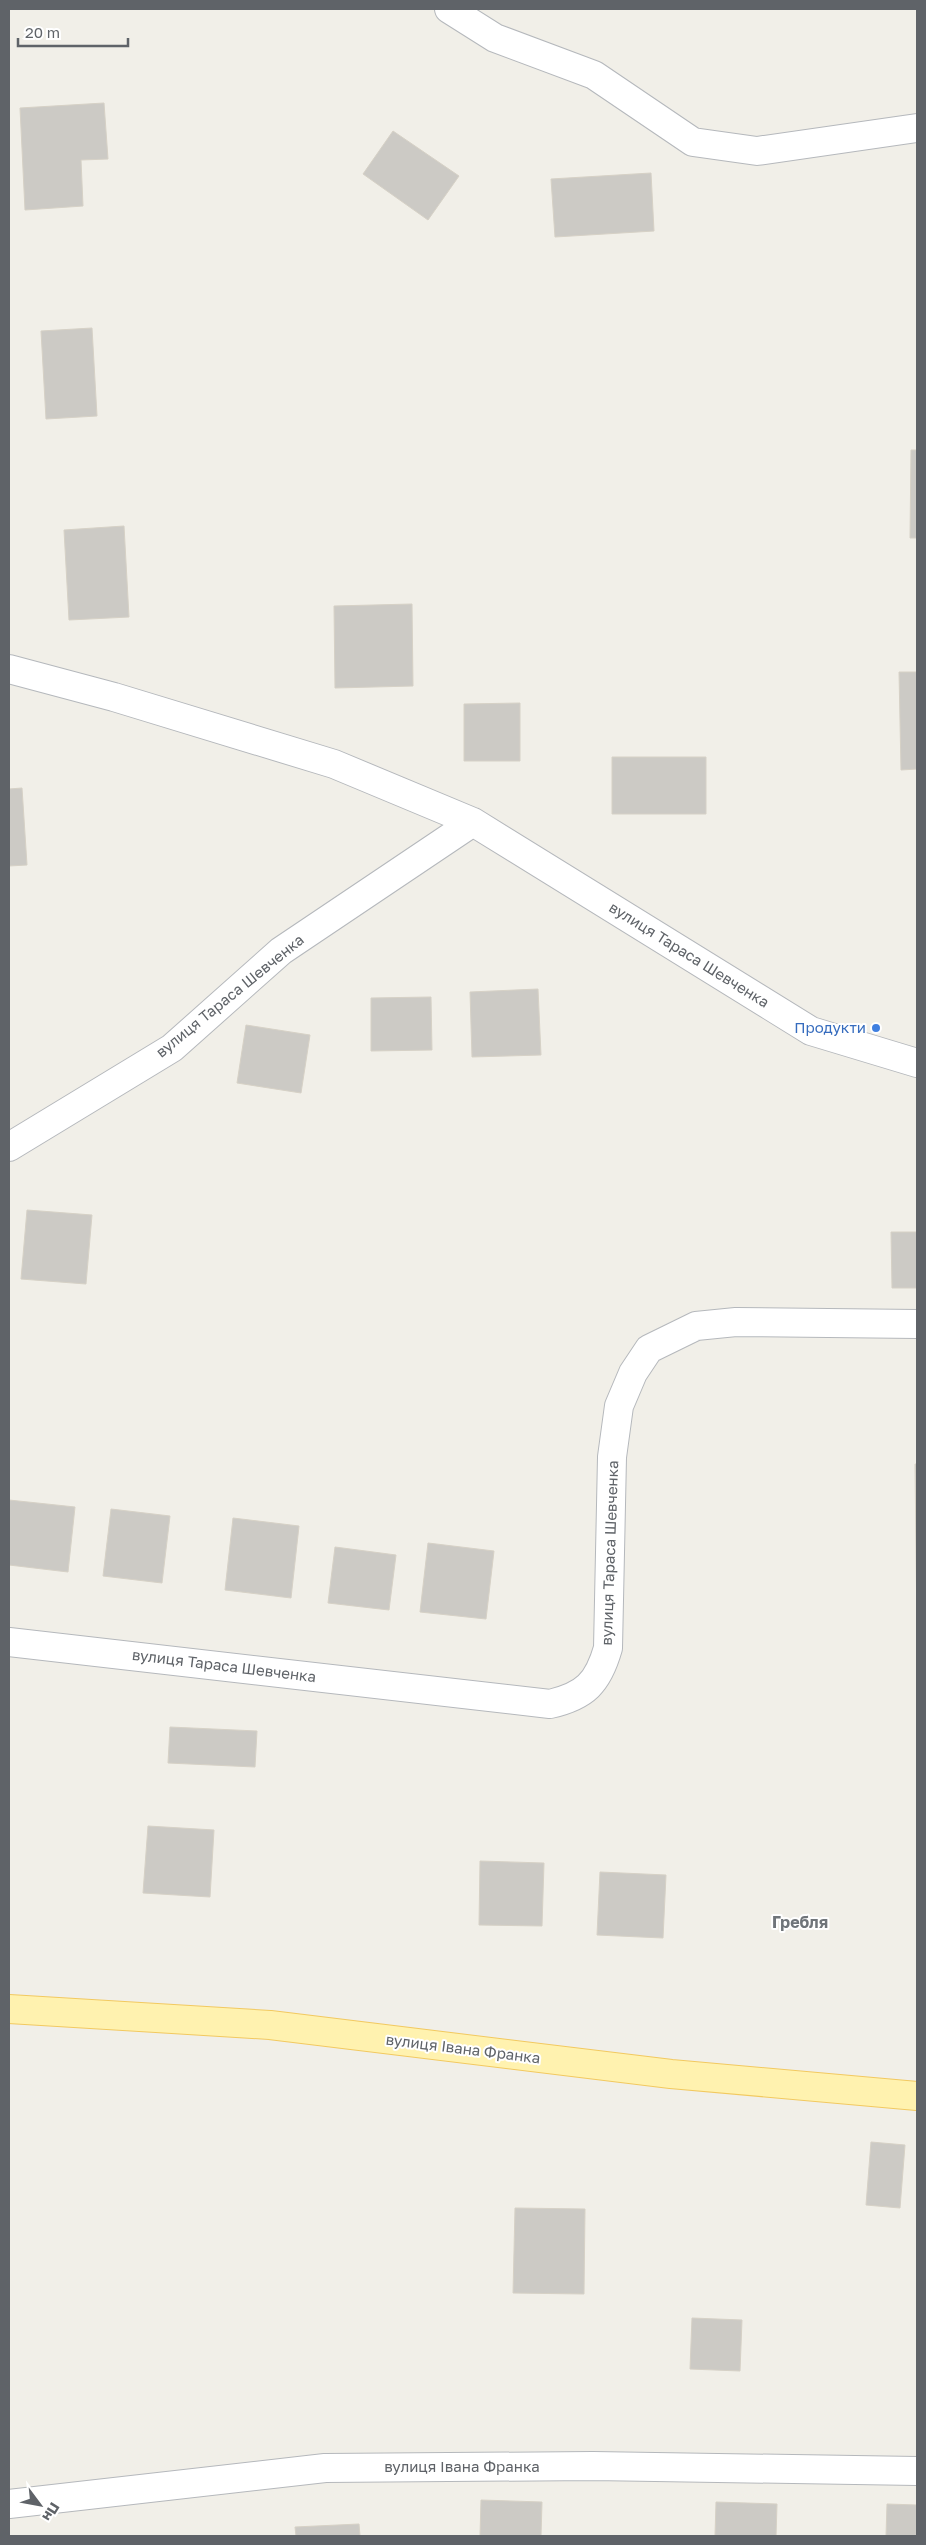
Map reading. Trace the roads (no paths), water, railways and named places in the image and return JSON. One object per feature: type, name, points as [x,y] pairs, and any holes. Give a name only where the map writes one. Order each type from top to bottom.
[{"type":"main road","name":"вулиця Івана Франка","points":[[9,2009],[270,2025],[670,2074],[917,2096]]},
{"type":"street","points":[[449,9],[495,38],[594,75],[693,142],[757,151],[917,128]]},
{"type":"street","name":"вулиця Тараса Шевченка","points":[[9,670],[114,697],[334,764],[473,822],[811,1031],[917,1063]]},
{"type":"street","name":"вулиця Тараса Шевченка","points":[[9,1148],[172,1048],[281,951],[473,822]]},
{"type":"street","name":"вулиця Тараса Шевченка","points":[[9,1642],[550,1704],[572,1699],[593,1681],[604,1664],[608,1648],[612,1457],[619,1406],[633,1373],[649,1349],[696,1326],[736,1322],[917,1324]]},
{"type":"street","name":"вулиця Івана Франка","points":[[9,2504],[325,2468],[593,2466],[917,2471]]},
{"type":"place","name":"Продукти","points":[[876,1028]]},
{"type":"district","name":"Гребля","points":[[800,1922]]}]
